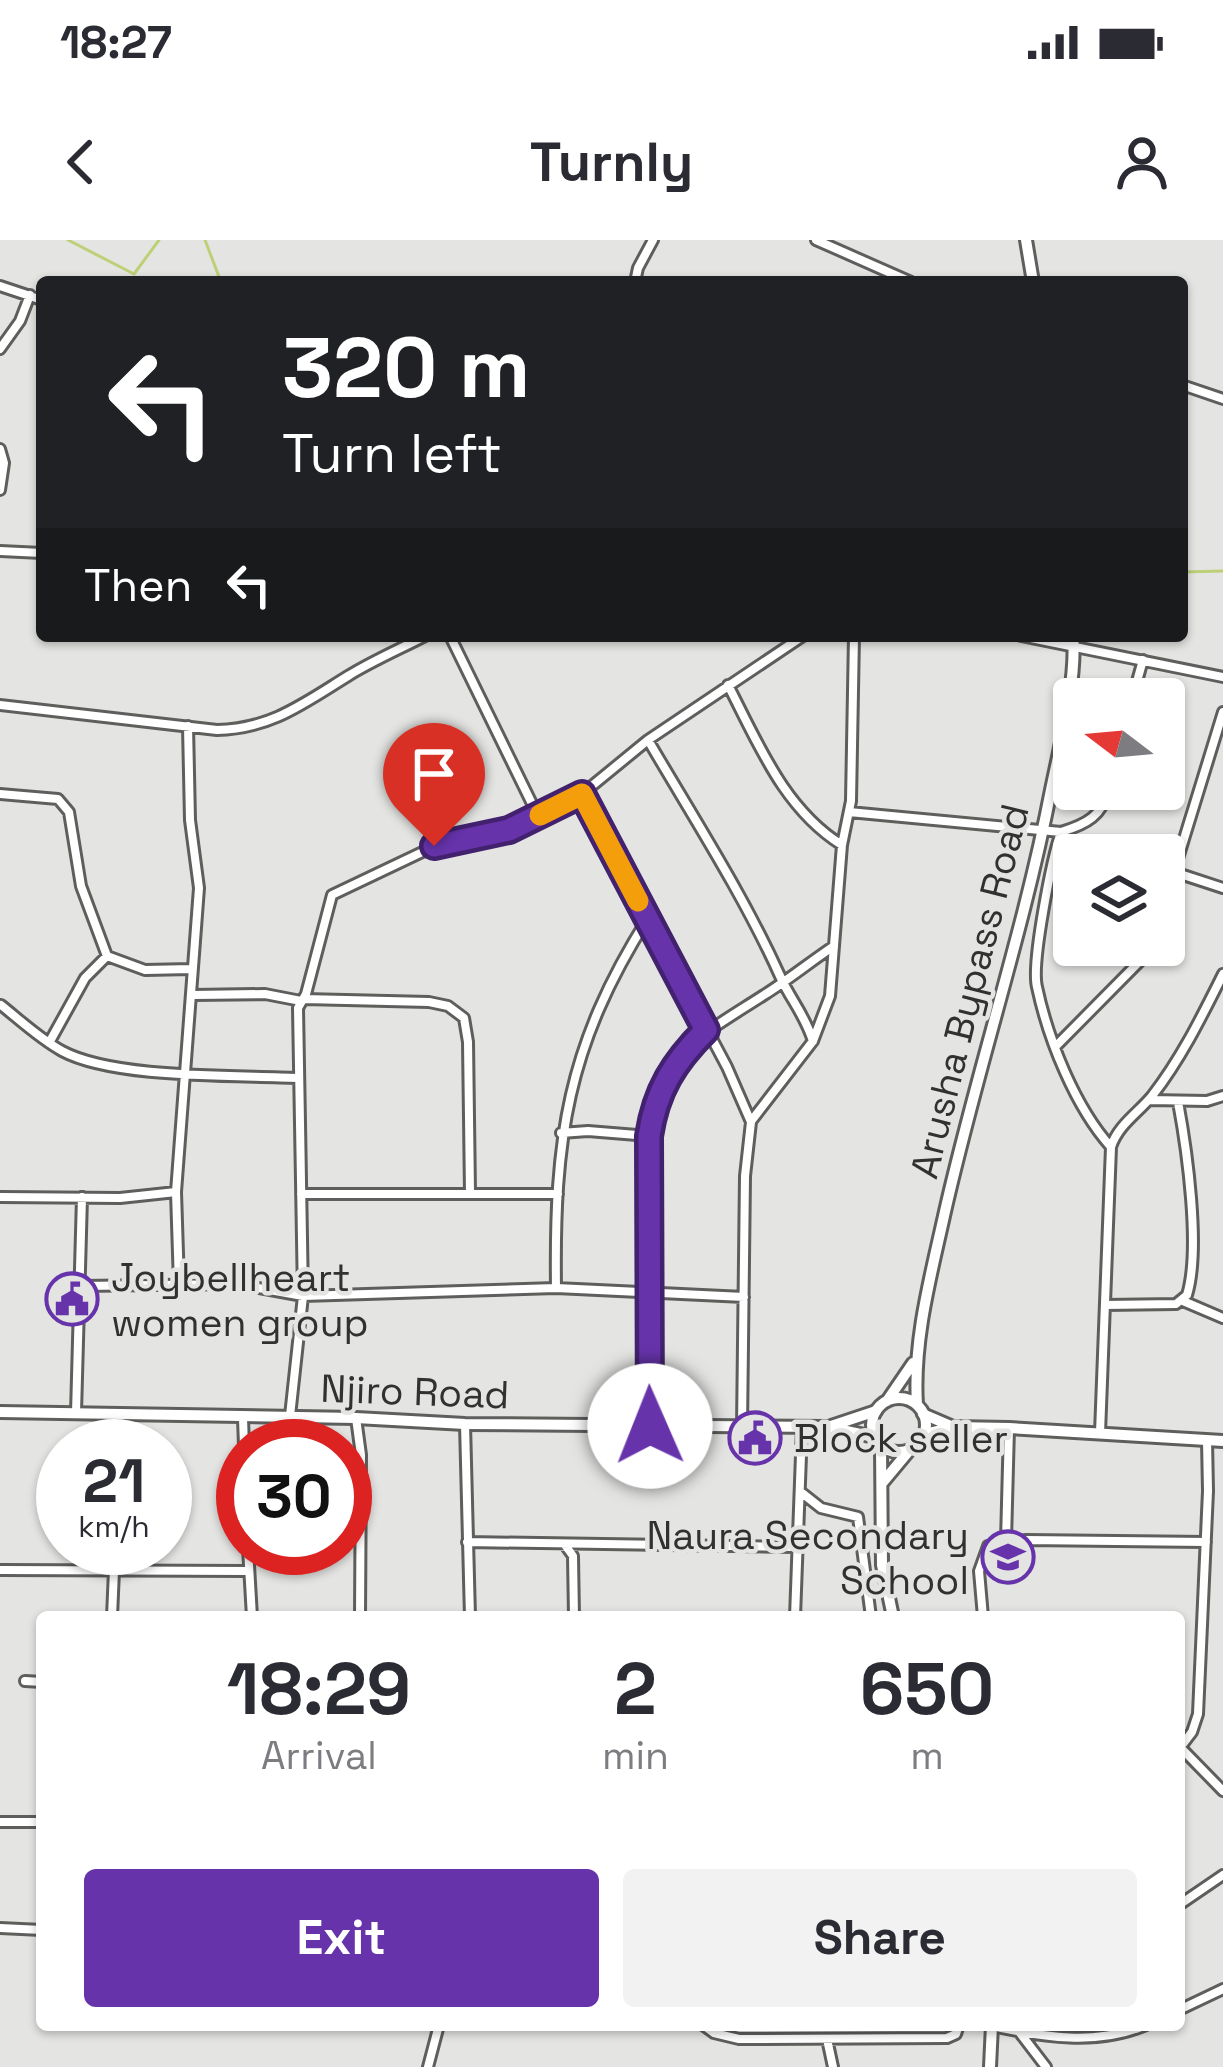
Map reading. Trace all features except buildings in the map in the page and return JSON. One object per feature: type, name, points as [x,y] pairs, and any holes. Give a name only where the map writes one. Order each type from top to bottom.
[{"type":"main road","points":[[1026,240],[1032,276]]},
{"type":"main road","name":"Arusha Bypass Road","points":[[924,1434],[914,1360],[959,1148],[1043,832],[1074,642]]},
{"type":"main road","name":"Arusha Bypass Road","points":[[876,1412],[914,1360]]},
{"type":"main road","points":[[887,1401],[903,1399],[954,1427]]},
{"type":"main road","name":"Njiro Road","points":[[0,1412],[742,1428],[828,1427],[876,1412]]},
{"type":"main road","points":[[876,1412],[883,1482],[882,1565],[892,1611]]},
{"type":"main road","name":"Njiro Road","points":[[828,1427],[878,1442]]},
{"type":"main road","points":[[883,1482],[924,1434],[954,1427],[1223,1441]]},
{"type":"main road","points":[[878,1442],[895,1452],[910,1450]]},
{"type":"main road","points":[[990,2067],[992,2031]]},
{"type":"street","points":[[636,276],[652,240]]},
{"type":"street","points":[[816,240],[897,276]]},
{"type":"street","points":[[0,286],[36,298]]},
{"type":"street","points":[[0,350],[30,296]]},
{"type":"street","points":[[1188,387],[1223,399]]},
{"type":"street","points":[[0,448],[4,463],[0,490]]},
{"type":"street","points":[[0,551],[36,553]]},
{"type":"street","points":[[0,705],[235,729],[277,720],[413,642]]},
{"type":"street","points":[[452,642],[538,816]]},
{"type":"street","points":[[290,1416],[303,1296],[297,1078],[301,1000],[332,896],[434,846],[509,830],[582,794],[649,740],[794,642]]},
{"type":"street","points":[[742,1428],[745,1176],[751,1121],[813,1041],[826,1012],[849,812],[854,642]]},
{"type":"street","points":[[1074,642],[1223,677]]},
{"type":"street","points":[[1138,678],[1143,660]]},
{"type":"street","points":[[728,685],[770,768],[806,818],[842,845]]},
{"type":"street","points":[[1185,836],[1223,712]]},
{"type":"street","points":[[179,1284],[176,1192],[199,868],[190,820],[188,726]]},
{"type":"street","points":[[649,740],[758,929],[782,982],[806,1018],[813,1041]]},
{"type":"street","points":[[0,794],[58,799],[68,812],[81,886],[107,956],[145,970],[191,969]]},
{"type":"street","points":[[582,794],[751,1121]]},
{"type":"street","points":[[849,812],[1061,832],[1088,824],[1101,810]]},
{"type":"street","points":[[1061,832],[1036,984],[1078,1100],[1111,1147]]},
{"type":"street","points":[[1185,876],[1223,888]]},
{"type":"street","points":[[556,1288],[562,1133],[570,1087],[594,1018],[648,918]]},
{"type":"street","points":[[650,1426],[649,1136],[660,1090],[672,1066],[706,1030],[834,946]]},
{"type":"street","points":[[49,1043],[85,978],[107,956]]},
{"type":"street","points":[[1056,1046],[1135,966]]},
{"type":"street","points":[[1100,1433],[1111,1147],[1194,1033],[1223,974]]},
{"type":"street","points":[[193,994],[429,1002],[461,1013],[468,1042],[470,1192]]},
{"type":"street","points":[[0,1007],[49,1043],[87,1061],[186,1075],[297,1078]]},
{"type":"street","points":[[1148,1100],[1208,1101],[1223,1096]]},
{"type":"street","points":[[1178,1102],[1192,1261],[1183,1301]]},
{"type":"street","points":[[562,1133],[649,1136]]},
{"type":"street","points":[[0,1198],[135,1197],[176,1192]]},
{"type":"street","points":[[301,1194],[558,1194]]},
{"type":"street","points":[[76,1415],[82,1197]]},
{"type":"street","points":[[81,1286],[236,1284],[303,1296],[556,1288],[745,1297]]},
{"type":"street","points":[[1105,1305],[1183,1301],[1223,1318]]},
{"type":"street","points":[[356,1418],[361,1455],[360,1611]]},
{"type":"street","points":[[465,1424],[470,1611]]},
{"type":"street","points":[[795,1611],[802,1428]]},
{"type":"street","points":[[1006,1541],[1009,1428]]},
{"type":"street","points":[[1185,1741],[1197,1723],[1207,1440]]},
{"type":"street","points":[[802,1492],[820,1508],[858,1517],[870,1611]]},
{"type":"street","points":[[982,1611],[979,1571],[988,1546],[1006,1541],[1206,1542]]},
{"type":"street","points":[[467,1542],[796,1547]]},
{"type":"street","points":[[565,1545],[573,1556],[574,1611]]},
{"type":"street","points":[[0,1570],[36,1570]]},
{"type":"street","points":[[112,1611],[114,1575]]},
{"type":"street","points":[[249,1575],[252,1611]]},
{"type":"street","points":[[25,1682],[36,1682]]},
{"type":"street","points":[[1185,1753],[1223,1791]]},
{"type":"street","points":[[0,1822],[36,1822]]},
{"type":"street","points":[[1185,1901],[1223,1875]]},
{"type":"street","points":[[0,1928],[36,1930]]},
{"type":"street","points":[[1185,2007],[1223,1989]]},
{"type":"street","points":[[428,2067],[438,2031]]},
{"type":"street","points":[[711,2031],[740,2039],[947,2038],[957,2031]]},
{"type":"street","points":[[1015,2031],[1106,2038],[1128,2031]]},
{"type":"street","points":[[1105,2031],[1106,2038]]},
{"type":"street","points":[[1019,2032],[1046,2067]]},
{"type":"street","points":[[827,2039],[833,2067]]},
{"type":"waterway","points":[[68,240],[134,274],[159,240]]},
{"type":"waterway","points":[[205,240],[219,276]]},
{"type":"waterway","points":[[1188,572],[1223,571]]},
{"type":"slow traffic","points":[[540,815],[582,794],[638,901]]},
{"type":"place","name":"Joybellheart women group","points":[[72,1299]]},
{"type":"place","name":"Block seller","points":[[755,1438]]},
{"type":"place","name":"Naura Secondary School","points":[[1008,1557]]},
{"type":"route","points":[[434,846],[509,830],[582,794],[706,1030],[672,1066],[652,1113],[650,1426]]}]
